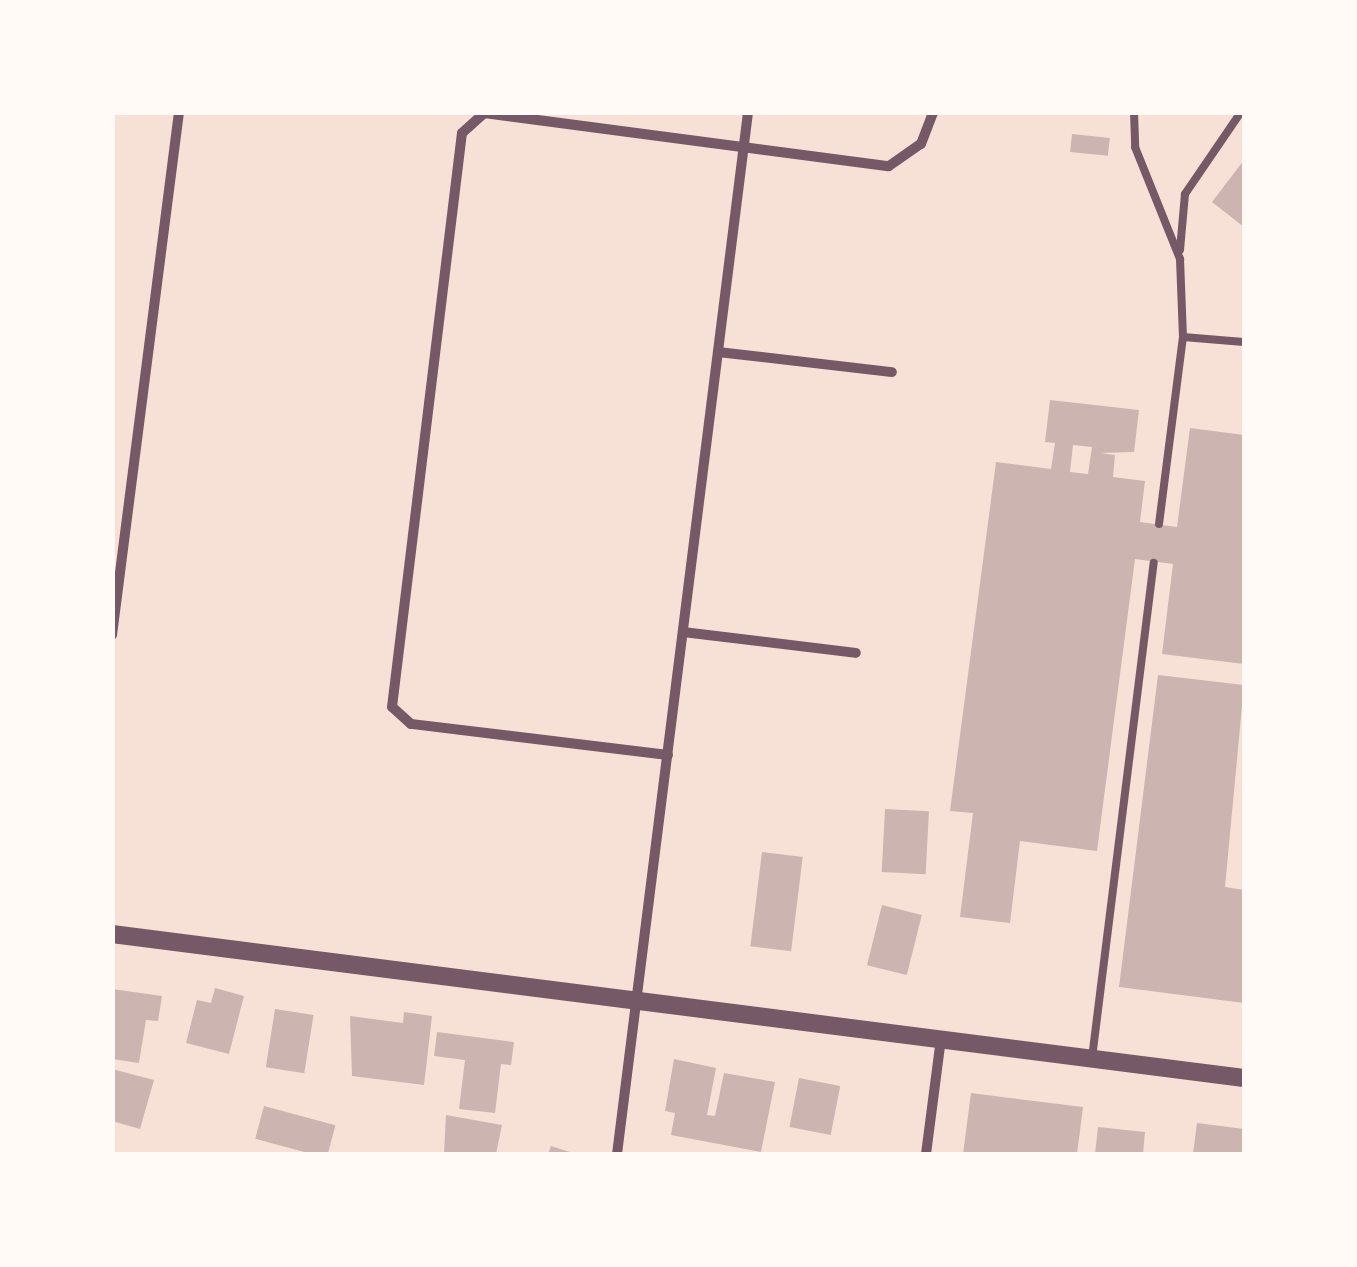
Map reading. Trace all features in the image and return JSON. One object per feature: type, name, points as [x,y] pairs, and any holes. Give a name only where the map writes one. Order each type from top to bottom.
[{"type":"street","points":[[112,635],[179,112]]},
{"type":"street","points":[[617,1154],[748,112]]},
{"type":"street","points":[[668,755],[412,724],[392,707],[458,143],[467,124],[484,113],[889,166],[921,144],[933,112]]},
{"type":"street","points":[[718,352],[892,372]]},
{"type":"street","points":[[683,632],[856,653]]},
{"type":"street","points":[[112,934],[1244,1078]]},
{"type":"street","points":[[926,1154],[941,1038]]},
{"type":"lane","points":[[1134,112],[1135,148],[1180,260]]},
{"type":"lane","points":[[1159,524],[1182,337],[1180,260],[1184,194],[1241,112]]},
{"type":"lane","points":[[1182,337],[1244,342]]},
{"type":"lane","points":[[1092,1058],[1154,563]]},
{"type":"building","points":[[1072,134],[1110,138],[1108,156],[1070,152]]},
{"type":"building","points":[[1244,160],[1244,227],[1212,202]]},
{"type":"building","points":[[1050,400],[1139,410],[1134,452],[1101,453],[1115,455],[1113,477],[1145,481],[1140,522],[1177,527],[1190,428],[1244,435],[1244,664],[1162,654],[1173,564],[1135,559],[1097,851],[1020,841],[1010,923],[960,917],[973,813],[950,811],[996,462],[1051,469],[1055,443],[1045,442]],"holes":[[[1073,445],[1092,447],[1088,474],[1070,472]]]},
{"type":"building","points":[[1158,675],[1244,685],[1225,887],[1244,890],[1244,1003],[1119,987]]},
{"type":"building","points":[[885,809],[929,811],[926,874],[882,872]]},
{"type":"building","points":[[762,852],[803,857],[791,951],[750,946]]},
{"type":"building","points":[[882,905],[922,915],[907,975],[867,965]]},
{"type":"building","points":[[215,988],[244,996],[229,1054],[186,1043],[197,1000],[211,1003]]},
{"type":"building","points":[[112,989],[162,996],[158,1021],[146,1020],[139,1063],[112,1059]]},
{"type":"building","points":[[275,1009],[314,1015],[304,1073],[266,1067]]},
{"type":"building","points":[[404,1012],[432,1016],[424,1085],[352,1076],[350,1016],[403,1023]]},
{"type":"building","points":[[437,1032],[514,1042],[511,1065],[501,1064],[495,1113],[459,1109],[465,1060],[434,1056]]},
{"type":"building","points":[[674,1059],[716,1068],[707,1115],[715,1116],[724,1073],[775,1082],[761,1152],[671,1135],[675,1113],[665,1111]]},
{"type":"building","points":[[112,1069],[154,1080],[140,1129],[112,1121]]},
{"type":"building","points":[[799,1078],[840,1086],[831,1135],[789,1127]]},
{"type":"building","points":[[971,1093],[1083,1107],[1077,1154],[963,1154]]},
{"type":"building","points":[[264,1106],[335,1125],[328,1154],[312,1154],[255,1139]]},
{"type":"building","points":[[446,1115],[502,1125],[496,1154],[444,1154]]},
{"type":"building","points":[[1197,1123],[1244,1129],[1244,1154],[1193,1154]]},
{"type":"building","points":[[1098,1127],[1145,1132],[1143,1154],[1095,1154]]},
{"type":"building","points":[[551,1146],[576,1154],[548,1154]]}]
